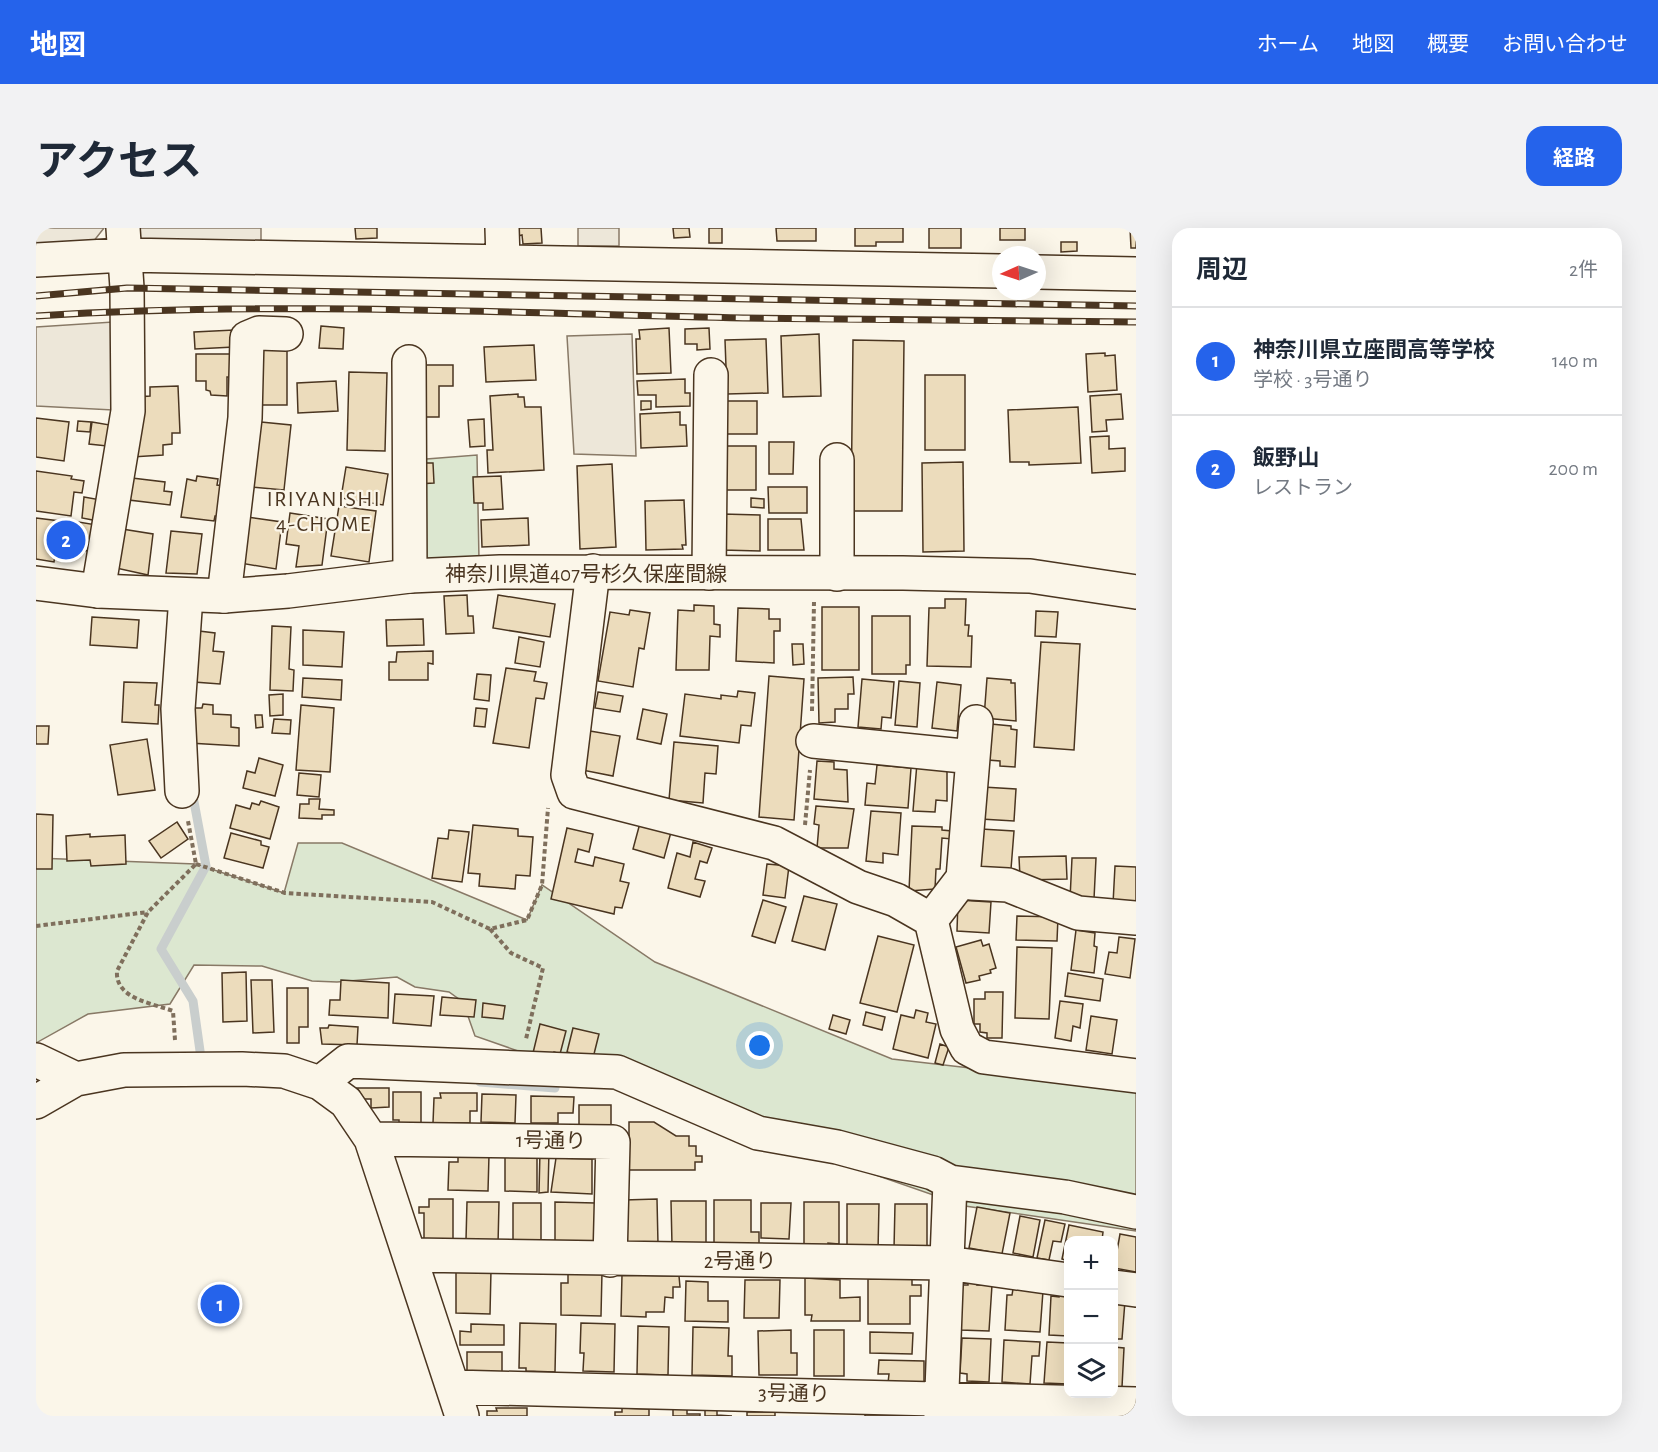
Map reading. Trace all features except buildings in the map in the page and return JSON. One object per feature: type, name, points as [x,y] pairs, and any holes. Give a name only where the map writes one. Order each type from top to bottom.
[{"type":"street","points":[[98,591],[128,411],[127,288],[123,241]]},
{"type":"street","points":[[36,260],[123,241],[503,244],[992,271]]},
{"type":"street","points":[[1046,272],[1136,274]]},
{"type":"street","points":[[224,596],[245,418],[247,338],[259,333],[286,334]]},
{"type":"street","points":[[409,362],[410,576]]},
{"type":"street","points":[[709,573],[711,375]]},
{"type":"street","points":[[837,460],[837,574]]},
{"type":"street","points":[[593,572],[568,775],[574,792],[774,843],[858,887],[896,900],[932,920],[957,1029],[968,1048],[984,1057],[1136,1076]]},
{"type":"street","name":"神奈川県道407号杉久保座間線","points":[[36,584],[98,591],[224,596],[288,591],[410,576],[593,572],[1030,576],[1136,592]]},
{"type":"street","points":[[182,791],[178,709],[186,596]]},
{"type":"street","points":[[932,920],[963,878],[976,722]]},
{"type":"street","points":[[813,741],[973,757]]},
{"type":"street","points":[[963,878],[971,883],[1008,885],[1078,913],[1136,918]]},
{"type":"street","points":[[36,1059],[76,1079]]},
{"type":"street","points":[[321,1083],[348,1061],[519,1070],[617,1072],[758,1133],[837,1147],[933,1173],[950,1182],[1065,1197],[1136,1212]]},
{"type":"street","points":[[36,1102],[76,1079],[124,1070],[284,1071],[321,1083],[346,1102],[371,1138],[457,1401]]},
{"type":"street","name":"1号通り","points":[[371,1138],[613,1142],[610,1260]]},
{"type":"street","points":[[941,1407],[950,1182]]},
{"type":"street","name":"2号通り","points":[[411,1255],[610,1260],[947,1263],[1064,1279]]},
{"type":"street","points":[[1118,1288],[1136,1290]]},
{"type":"street","name":"3号通り","points":[[457,1401],[941,1407],[1136,1404]]},
{"type":"path","points":[[182,791],[196,864]]},
{"type":"path","points":[[490,929],[527,920],[542,885],[547,809],[574,792]]},
{"type":"path","points":[[178,1069],[173,1011],[124,993],[117,982],[117,971],[148,912],[196,864]]},
{"type":"path","points":[[196,864],[285,893],[432,902],[490,929],[511,953],[543,968],[519,1070]]},
{"type":"path","points":[[36,926],[148,912]]},
{"type":"green space","points":[[477,455],[479,560],[416,562],[414,460]]},
{"type":"green space","points":[[298,843],[342,843],[527,920],[542,885],[655,962],[892,1059],[1136,1087],[1136,1231],[965,1206],[475,1036],[463,1002],[449,992],[415,987],[397,977],[337,982],[312,981],[262,966],[194,965],[170,1004],[88,1014],[36,1043],[36,858],[196,864],[284,893]]},
{"type":"shaded area","points":[[36,228],[104,228],[93,242],[36,243]]},
{"type":"shaded area","points":[[136,228],[261,228],[261,241],[143,242]]},
{"type":"shaded area","points":[[578,228],[619,228],[619,246],[578,246]]},
{"type":"shaded area","points":[[113,322],[113,410],[36,406],[36,327]]},
{"type":"shaded area","points":[[632,334],[636,456],[574,454],[567,336]]},
{"type":"waterway","points":[[192,791],[206,866],[161,949],[193,1001],[201,1058],[207,1059]]},
{"type":"waterway","points":[[480,1082],[555,1088]]},
{"type":"railway","points":[[36,296],[127,288],[1136,306]]},
{"type":"railway","points":[[36,316],[213,309],[301,309],[743,318],[1136,322]]},
{"type":"place","name":"飯野山","points":[[66,540]]},
{"type":"place","name":"神奈川県立座間高等学校","points":[[220,1304]]},
{"type":"district","name":"IRIYANISHI 4-CHOME","points":[[324,512]]}]
